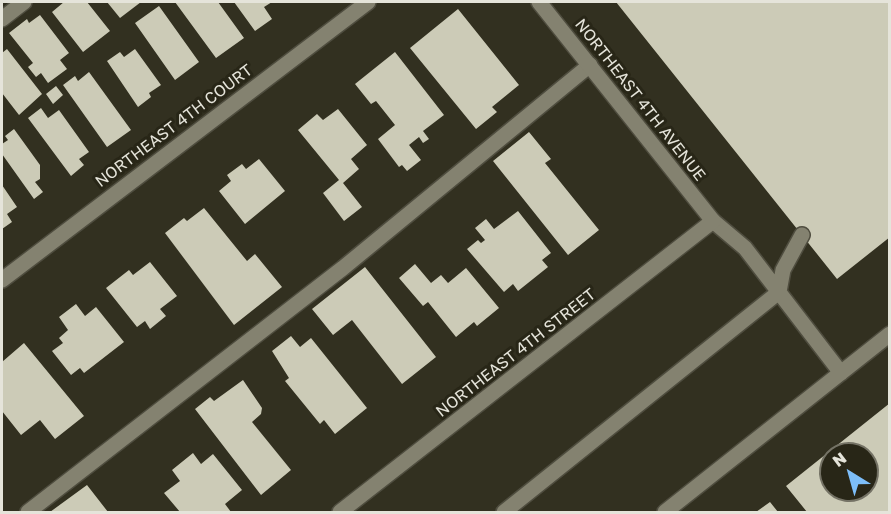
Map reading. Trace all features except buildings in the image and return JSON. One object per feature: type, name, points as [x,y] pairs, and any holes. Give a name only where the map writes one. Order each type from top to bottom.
[{"type":"street","points":[[2,19],[24,2]]},
{"type":"street","name":"NORTHEAST 4TH COURT","points":[[2,280],[368,2]]},
{"type":"street","name":"NORTHEAST 4TH AVENUE","points":[[539,2],[713,221],[745,248],[841,373]]},
{"type":"street","points":[[28,513],[343,268],[590,65]]},
{"type":"street","name":"NORTHEAST 4TH STREET","points":[[340,513],[713,221]]},
{"type":"street","points":[[504,513],[779,292],[783,270],[802,235]]},
{"type":"street","points":[[665,513],[890,334]]}]
